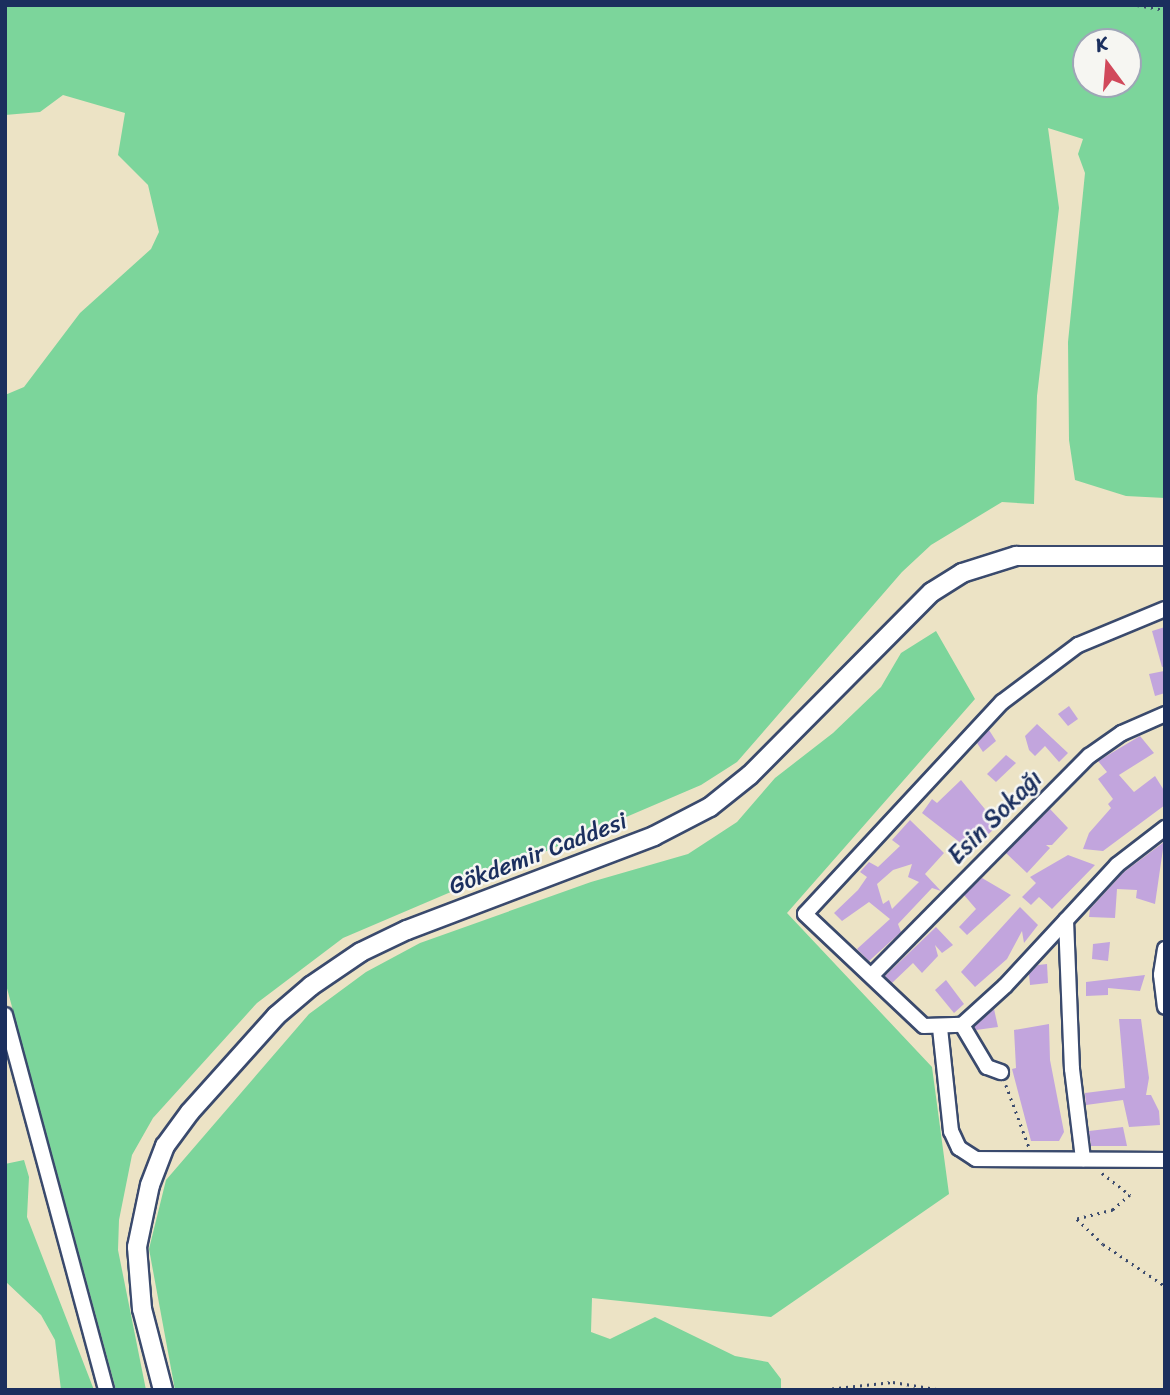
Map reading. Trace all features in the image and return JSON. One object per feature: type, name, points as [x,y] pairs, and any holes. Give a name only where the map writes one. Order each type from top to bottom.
[{"type":"main road","name":"Gökdemir Caddesi","points":[[163,1390],[142,1309],[137,1247],[150,1185],[165,1146],[190,1112],[276,1016],[311,985],[361,952],[407,930],[654,836],[710,807],[777,749],[932,592],[962,573],[1016,556],[1165,556]]},
{"type":"street","points":[[1165,609],[1078,645],[1002,702],[805,914],[873,974],[924,1026],[940,1028],[962,1025],[1117,865],[1165,828]]},
{"type":"street","name":"Esin Sokağı","points":[[873,974],[1089,756],[1122,733],[1165,713]]},
{"type":"street","points":[[1066,920],[1072,1069],[1083,1159]]},
{"type":"street","points":[[1165,949],[1161,975],[1165,1007]]},
{"type":"street","points":[[5,1015],[106,1390]]},
{"type":"street","points":[[962,1025],[987,1067],[1001,1072]]},
{"type":"street","points":[[940,1028],[951,1131],[959,1148],[976,1159],[1165,1160]]},
{"type":"path","points":[[1137,5],[1165,10]]},
{"type":"path","points":[[1001,1072],[1034,1159]]},
{"type":"path","points":[[1083,1159],[1130,1195],[1113,1210],[1077,1219],[1103,1244],[1165,1286]]},
{"type":"path","points":[[818,1390],[893,1382],[942,1390]]},
{"type":"green space","points":[[5,5],[1165,5],[1165,498],[1126,496],[1075,480],[1069,440],[1068,342],[1085,173],[1078,154],[1083,139],[1048,128],[1059,208],[1037,396],[1034,504],[1002,502],[931,545],[902,572],[737,762],[701,785],[343,938],[257,1003],[153,1118],[132,1155],[119,1220],[118,1250],[146,1390],[116,1390],[5,981],[5,395],[24,387],[80,313],[151,249],[159,232],[148,185],[118,155],[125,113],[63,95],[40,112],[5,115]]},
{"type":"green space","points":[[936,631],[975,699],[787,913],[932,1067],[949,1194],[771,1317],[592,1298],[591,1332],[610,1339],[655,1317],[735,1356],[768,1362],[781,1379],[781,1390],[175,1390],[149,1249],[166,1180],[309,1014],[366,972],[420,943],[591,882],[688,854],[737,822],[775,778],[833,733],[881,687],[901,653]]},
{"type":"green space","points":[[24,1160],[29,1177],[27,1217],[94,1390],[61,1390],[55,1340],[41,1315],[5,1281],[5,1164]]},
{"type":"building","points":[[1165,627],[1165,666],[1162,667],[1152,631]]},
{"type":"building","points":[[1164,671],[1165,693],[1155,696],[1149,674]]},
{"type":"building","points":[[1069,706],[1078,719],[1068,726],[1058,714]]},
{"type":"building","points":[[1037,724],[1068,753],[1059,762],[1045,746],[1035,756],[1029,750],[1025,736]]},
{"type":"building","points":[[989,730],[996,741],[983,752],[977,743]]},
{"type":"building","points":[[1140,736],[1154,753],[1119,775],[1134,792],[1155,776],[1165,792],[1165,805],[1103,851],[1083,849],[1089,833],[1111,808],[1108,804],[1113,799],[1098,779],[1107,772],[1098,761]]},
{"type":"building","points":[[1006,755],[1016,763],[996,782],[987,774]]},
{"type":"building","points":[[961,780],[998,825],[971,851],[922,813],[932,799],[937,803]]},
{"type":"building","points":[[1050,809],[1068,828],[1052,845],[1046,845],[1050,848],[1027,873],[1006,853]]},
{"type":"building","points":[[910,820],[944,853],[925,874],[941,891],[932,888],[898,924],[901,932],[869,961],[857,949],[890,919],[869,902],[842,921],[834,913],[858,890],[867,877],[860,872],[869,862],[878,867],[900,846],[892,840]],"holes":[[[912,864],[908,877],[919,882],[892,909],[889,900],[883,904],[877,884],[893,870]]]},
{"type":"building","points":[[1164,842],[1155,904],[1136,898],[1137,890],[1117,889],[1115,918],[1089,917],[1090,909],[1124,872]]},
{"type":"building","points":[[1068,855],[1095,865],[1052,909],[1039,897],[1031,905],[1022,897],[1036,883],[1030,877]]},
{"type":"building","points":[[982,878],[1011,895],[967,935],[959,927],[976,909],[964,895]]},
{"type":"building","points":[[1020,907],[1038,925],[1024,943],[1022,931],[1007,959],[975,987],[961,972]]},
{"type":"building","points":[[936,927],[953,945],[942,953],[935,945],[938,956],[922,973],[913,963],[892,983],[885,976]]},
{"type":"building","points":[[1110,942],[1108,961],[1092,959],[1093,944]]},
{"type":"building","points":[[1047,964],[1048,983],[1030,985],[1029,974],[1038,965]]},
{"type":"building","points":[[1145,975],[1140,991],[1108,988],[1108,995],[1086,996],[1086,982]]},
{"type":"building","points":[[946,980],[964,1004],[954,1013],[935,990]]},
{"type":"building","points":[[994,1009],[998,1027],[976,1030],[974,1027]]},
{"type":"building","points":[[1119,1019],[1141,1019],[1149,1078],[1146,1095],[1151,1095],[1159,1111],[1160,1125],[1129,1127],[1123,1100],[1086,1105],[1085,1093],[1125,1088]]},
{"type":"building","points":[[1049,1024],[1050,1060],[1064,1132],[1059,1141],[1031,1141],[1012,1069],[1016,1068],[1014,1030]]},
{"type":"building","points":[[1123,1127],[1127,1146],[1091,1146],[1089,1131]]}]
